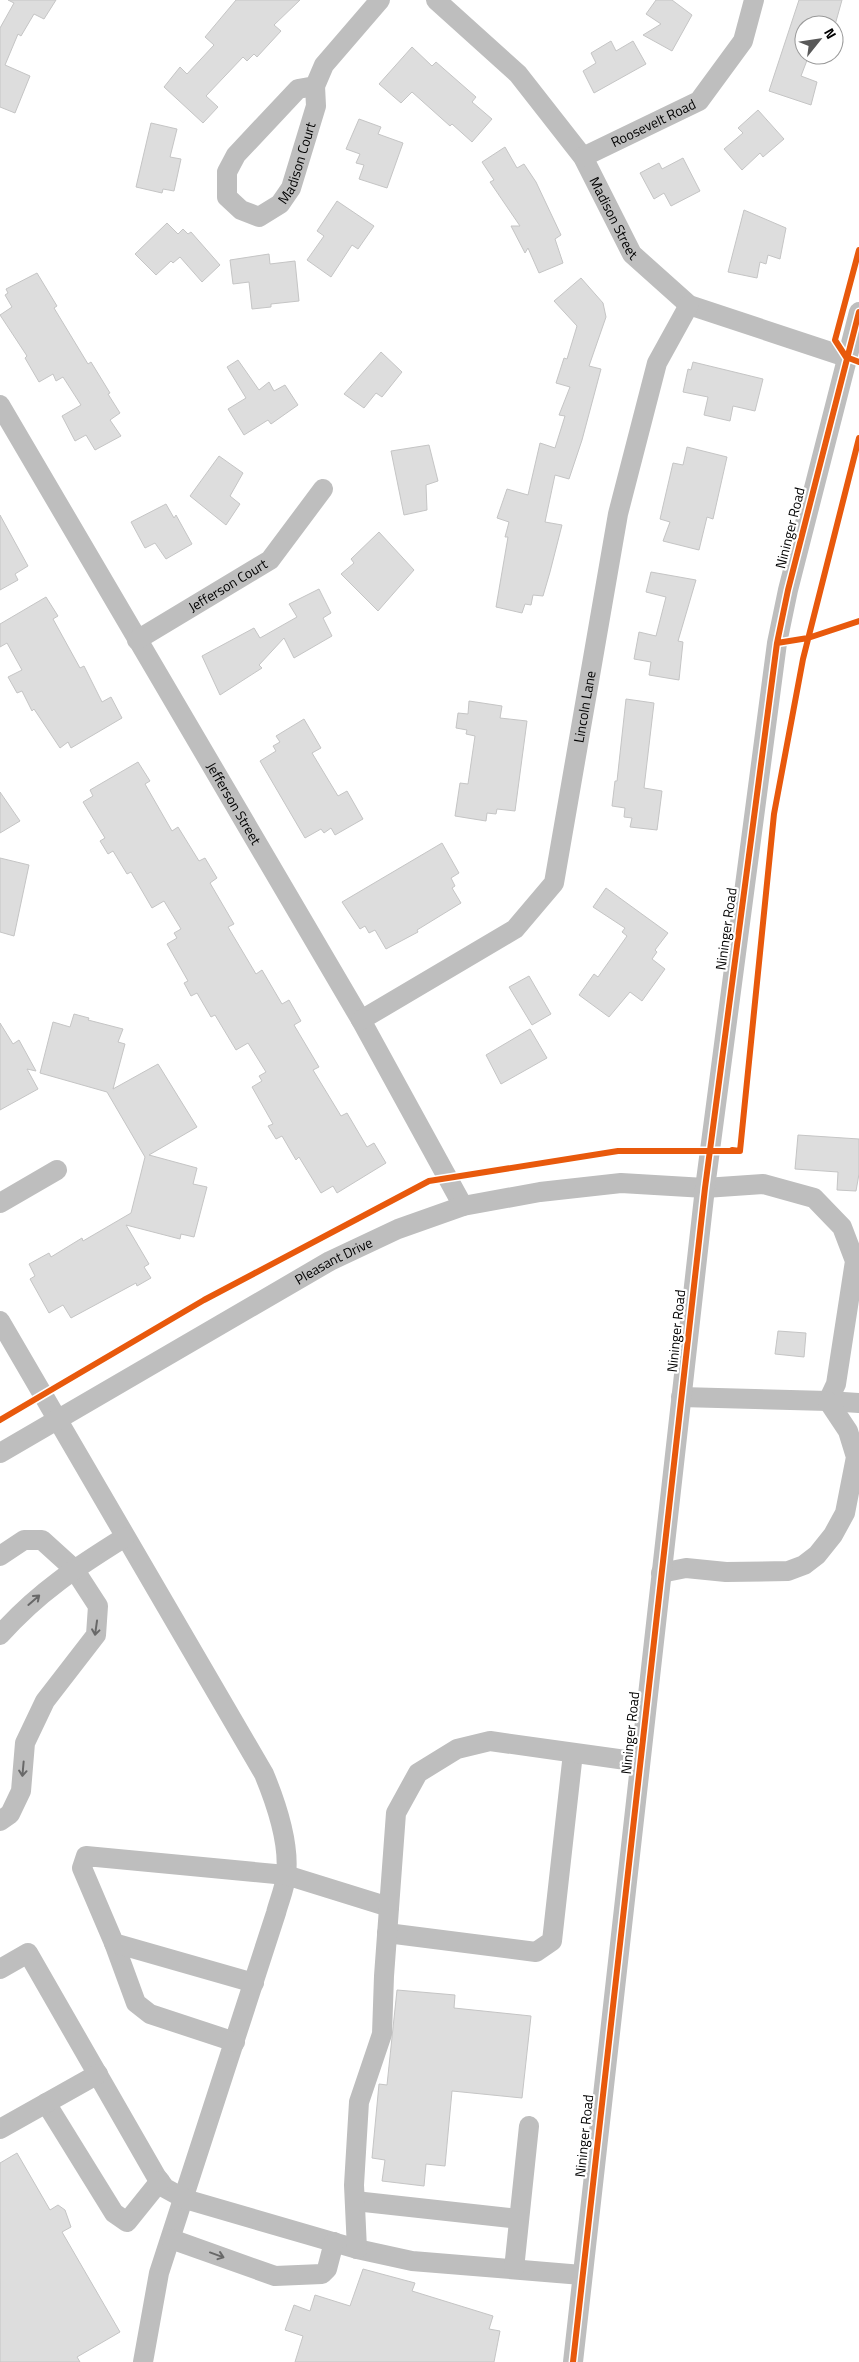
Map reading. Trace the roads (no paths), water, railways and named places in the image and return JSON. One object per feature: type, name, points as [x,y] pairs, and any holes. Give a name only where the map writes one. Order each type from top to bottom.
[{"type":"street","name":"Madison Court","points":[[315,86],[298,89],[236,154],[227,172],[226,197],[242,210],[259,217],[280,204],[291,188],[316,106],[315,86],[324,65],[380,0]]},
{"type":"street","name":"Madison Street","points":[[436,0],[518,74],[583,157],[632,254],[689,305],[846,357]]},
{"type":"street","name":"Roosevelt Road","points":[[583,157],[699,101],[743,41],[754,0]]},
{"type":"street","name":"Lincoln Lane","points":[[361,1020],[515,930],[554,882],[618,514],[657,363],[689,305]]},
{"type":"street","name":"Nininger Road","points":[[573,2362],[705,1188],[776,643],[846,357],[859,312]]},
{"type":"street","name":"Jefferson Street","points":[[0,405],[361,1020],[463,1206]]},
{"type":"street","name":"Jefferson Court","points":[[137,640],[270,560],[323,489]]},
{"type":"street","points":[[0,1203],[57,1170]]},
{"type":"street","name":"Pleasant Drive","points":[[0,1453],[330,1260],[398,1229],[463,1206],[540,1192],[620,1183],[705,1188],[764,1184],[814,1198],[842,1227],[855,1261],[836,1384],[828,1401]]},
{"type":"street","points":[[0,1321],[264,1774],[279,1809],[286,1875],[254,1983],[185,2199],[159,2273],[143,2362]]},
{"type":"street","points":[[681,1397],[859,1403]]},
{"type":"street","points":[[661,1573],[686,1568],[726,1572],[788,1571],[818,1555],[833,1535],[845,1513],[856,1457],[848,1431],[828,1401]]},
{"type":"street","points":[[0,1635],[20,1612],[54,1582],[125,1537]]},
{"type":"street","points":[[0,1556],[24,1540],[42,1540],[74,1569],[98,1606],[96,1635],[45,1701],[25,1743],[21,1791],[10,1814],[0,1821]]},
{"type":"street","points":[[357,2249],[355,2201],[359,2102],[382,2034],[396,1813],[418,1773],[457,1749],[490,1741],[640,1762]]},
{"type":"street","points":[[387,1933],[536,1952],[552,1941],[573,1753]]},
{"type":"street","points":[[235,2042],[150,2014],[136,2003],[114,1943],[82,1868],[86,1856],[286,1875],[389,1907]]},
{"type":"street","points":[[114,1943],[254,1983]]},
{"type":"street","points":[[0,1969],[28,1953],[160,2181],[165,2188],[185,2199],[357,2249],[412,2261],[582,2275]]},
{"type":"street","points":[[0,2129],[98,2074]]},
{"type":"street","points":[[46,2103],[114,2213],[121,2218],[127,2222],[160,2181]]},
{"type":"street","points":[[514,2269],[529,2126]]},
{"type":"street","points":[[355,2201],[519,2220]]},
{"type":"street","points":[[171,2239],[275,2276],[322,2274],[327,2269],[334,2242]]}]
